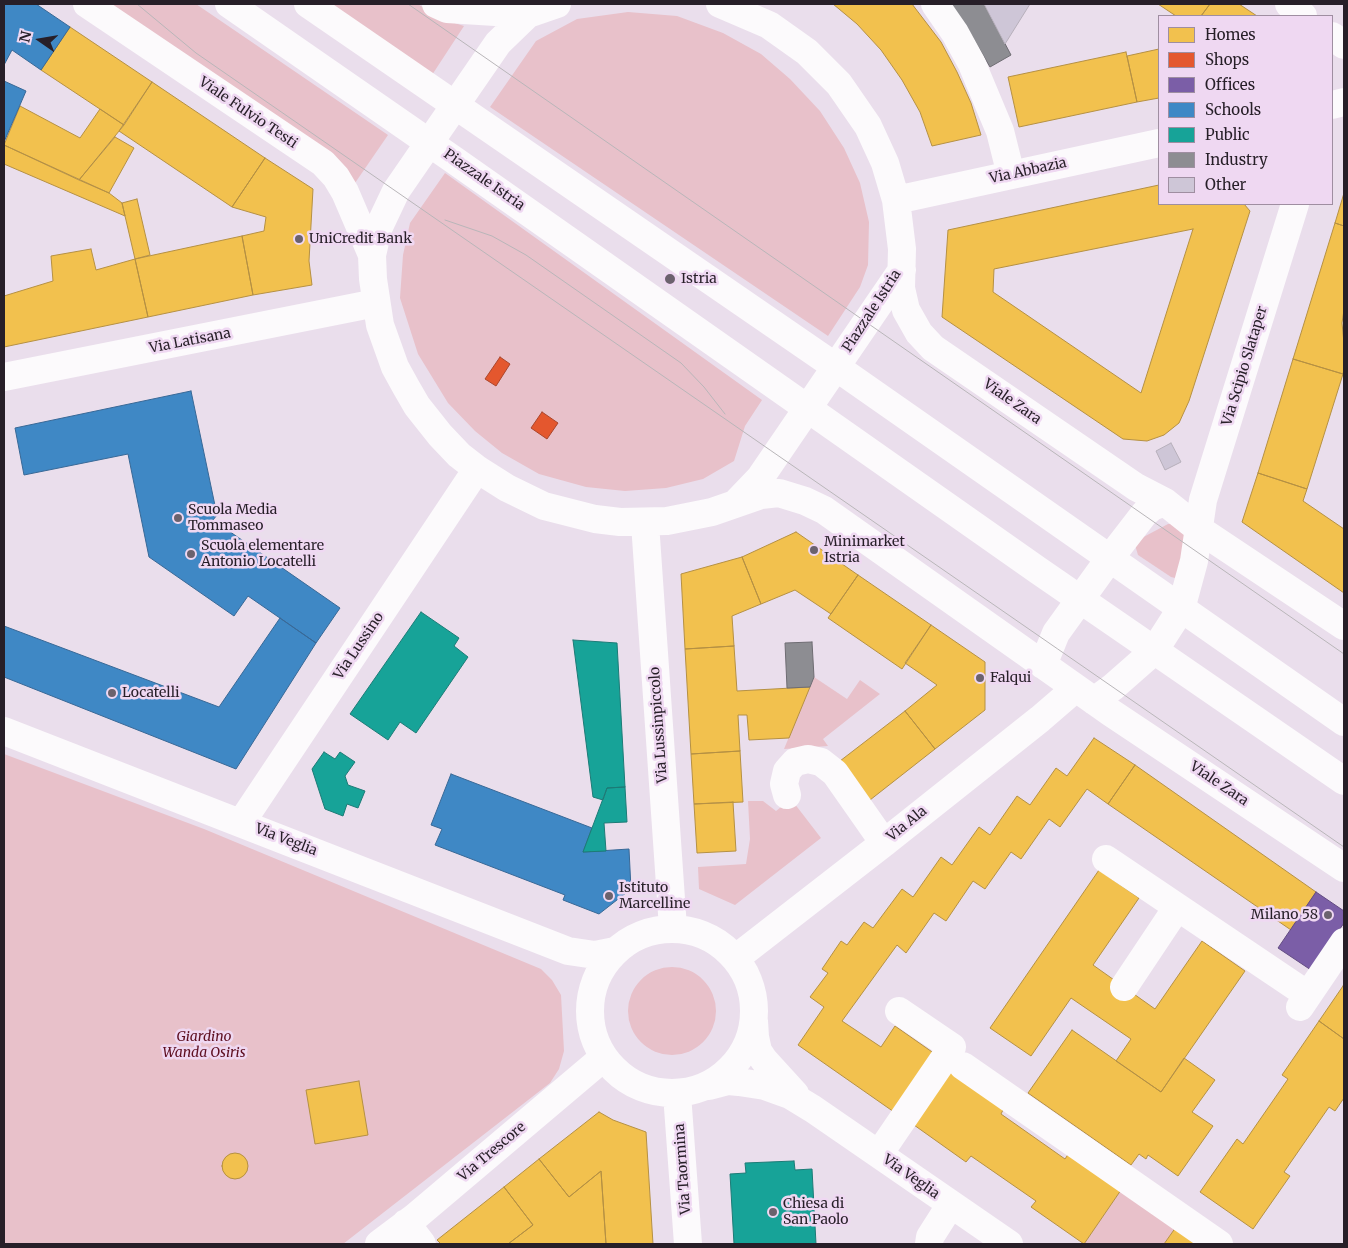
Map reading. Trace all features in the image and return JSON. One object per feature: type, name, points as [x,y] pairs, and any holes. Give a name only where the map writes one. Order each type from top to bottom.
[{"type":"street","name":"Viale Fulvio Testi","points":[[87,4],[323,163],[336,177],[344,192],[372,255]]},
{"type":"street","points":[[229,4],[429,142]]},
{"type":"street","points":[[308,4],[454,106]]},
{"type":"street","points":[[436,4],[447,9],[528,14]]},
{"type":"street","name":"Piazzale Istria","points":[[555,4],[528,14],[498,43],[388,204],[378,229],[372,255],[376,303],[380,325],[395,367],[417,406],[440,435],[476,469],[519,495],[558,510],[596,519],[620,522],[688,518],[736,503],[760,478],[902,270],[901,229],[891,179],[879,148],[855,105],[839,84],[808,52],[784,35],[752,17],[720,4]]},
{"type":"street","points":[[935,4],[955,33],[976,72],[1000,131],[1011,175]]},
{"type":"street","points":[[1289,4],[1302,15]]},
{"type":"street","points":[[1333,37],[1344,44]]},
{"type":"street","name":"Piazzale Istria","points":[[454,106],[836,367]]},
{"type":"street","name":"Piazzale Istria","points":[[429,142],[808,409]]},
{"type":"street","name":"Via Abbazia","points":[[896,200],[1158,143]]},
{"type":"street","name":"Via Scipio Slataper","points":[[1200,530],[1203,500],[1295,205]]},
{"type":"street","name":"Viale Zara","points":[[902,270],[901,288],[906,310],[919,333],[933,348],[1136,487],[1165,502],[1200,530],[1344,626]]},
{"type":"street","name":"Via Latisana","points":[[4,378],[376,303]]},
{"type":"street","points":[[836,367],[1344,722]]},
{"type":"street","points":[[808,409],[1080,600],[1344,781]]},
{"type":"street","name":"Via Lussino","points":[[241,822],[476,469]]},
{"type":"street","name":"Viale Zara","points":[[736,503],[761,495],[779,493],[805,500],[824,510],[1085,694],[1344,868]]},
{"type":"street","points":[[1043,665],[1056,633],[1110,558],[1144,514],[1165,502]]},
{"type":"street","name":"Via Lussinpiccolo","points":[[645,522],[673,928]]},
{"type":"street","points":[[1085,694],[1113,687],[1154,651],[1181,609],[1200,530]]},
{"type":"street","name":"Via Ala","points":[[736,958],[767,936],[1040,718],[1085,694]]},
{"type":"street","name":"Via Veglia","points":[[4,730],[568,951],[595,955],[615,951]]},
{"type":"street","points":[[787,795],[784,784],[787,772],[795,762],[808,759],[821,762],[835,773],[884,842]]},
{"type":"street","points":[[1106,859],[1304,1001],[1344,942]]},
{"type":"street","points":[[1124,987],[1172,915]]},
{"type":"street","points":[[673,928],[690,930],[707,936],[723,946],[736,958],[749,981],[754,1007],[752,1034],[740,1057],[731,1069],[706,1086],[692,1092],[677,1094],[656,1093],[635,1086],[618,1074],[603,1058],[593,1037],[589,1013],[592,990],[602,967],[615,951],[632,939],[651,931],[673,928]]},
{"type":"street","points":[[568,951],[586,974],[592,990]]},
{"type":"street","name":"Via Veglia","points":[[754,1007],[755,1038],[758,1051],[791,1090],[814,1109]]},
{"type":"street","points":[[879,1154],[952,1047],[899,1011]]},
{"type":"street","name":"Via Trescore","points":[[380,1244],[414,1234],[603,1058]]},
{"type":"street","points":[[963,1066],[1219,1244]]},
{"type":"street","name":"Via Veglia","points":[[706,1086],[728,1081],[740,1082],[765,1086],[790,1095],[814,1109],[1009,1244]]},
{"type":"street","name":"Via Taormina","points":[[677,1094],[688,1244]]},
{"type":"street","points":[[929,1244],[930,1237],[951,1204]]},
{"type":"green space","points":[[109,4],[196,4],[388,135],[355,183]]},
{"type":"green space","points":[[331,4],[418,4],[439,18],[464,26],[432,75]]},
{"type":"green space","points":[[628,12],[677,16],[723,33],[761,54],[790,79],[820,111],[844,148],[860,183],[869,222],[868,265],[860,287],[828,336],[490,107],[536,41],[577,19]]},
{"type":"green space","points":[[445,173],[762,400],[745,426],[734,461],[703,479],[666,488],[625,491],[586,487],[539,474],[502,453],[475,431],[448,403],[418,354],[400,298],[403,255],[410,223]]},
{"type":"green space","points":[[1168,524],[1172,524],[1185,532],[1179,577],[1175,578],[1138,555],[1135,545],[1136,541]]},
{"type":"green space","points":[[814,677],[847,699],[860,680],[880,694],[823,739],[828,746],[784,749]]},
{"type":"green space","name":"Giardino Wanda Osiris","points":[[4,754],[204,829],[541,969],[552,980],[561,995],[564,1051],[559,1069],[550,1083],[343,1244],[4,1244]]},
{"type":"green space","points":[[791,799],[821,838],[735,905],[699,889],[698,867],[746,864],[750,839],[748,801],[763,801],[776,811]]},
{"type":"green space","points":[[672,967],[689,970],[703,980],[713,994],[716,1011],[713,1028],[703,1042],[689,1052],[672,1055],[655,1052],[641,1042],[631,1028],[628,1011],[631,994],[641,980],[655,970]]},
{"type":"green space","points":[[1121,1190],[1176,1227],[1164,1244],[1084,1244]]},
{"type":"building: Homes","points":[[833,4],[912,4],[941,42],[957,72],[971,103],[981,135],[932,146],[920,112],[902,80],[881,50],[857,24]]},
{"type":"building: Homes","points":[[1158,4],[1210,4],[1202,15],[1174,15]]},
{"type":"building: Homes","points":[[1210,4],[1239,4],[1256,15],[1202,15]]},
{"type":"building: Homes","points":[[70,27],[152,82],[124,125],[41,70]]},
{"type":"building: Homes","points":[[1158,49],[1158,98],[1137,102],[1127,56]]},
{"type":"building: Homes","points":[[1126,52],[1137,102],[1019,127],[1008,77]]},
{"type":"building: Homes","points":[[152,82],[265,158],[232,207],[119,131]]},
{"type":"building: Homes","points":[[20,106],[80,138],[100,109],[124,125],[79,180],[4,145]]},
{"type":"building: Homes","points":[[115,137],[134,148],[109,193],[79,180]]},
{"type":"building: Homes","points":[[4,145],[109,193],[122,203],[125,216],[4,164]]},
{"type":"building: Homes","points":[[265,158],[313,189],[309,261],[312,285],[253,295],[242,236],[264,231],[266,217],[232,207]]},
{"type":"building: Homes","points":[[1158,185],[1158,205],[1245,205],[1250,211],[1189,401],[1179,423],[1164,435],[1147,441],[1123,439],[942,317],[948,230]],"holes":[[[1193,229],[1141,393],[993,292],[994,269]]]},
{"type":"building: Homes","points":[[1344,193],[1344,226],[1335,223]]},
{"type":"building: Homes","points":[[137,199],[150,255],[135,259],[122,203]]},
{"type":"building: Homes","points":[[1335,223],[1344,226],[1343,374],[1293,359]]},
{"type":"building: Homes","points":[[242,236],[253,295],[148,317],[135,259]]},
{"type":"building: Homes","points":[[91,249],[96,270],[135,259],[148,317],[4,347],[4,296],[53,281],[51,256]]},
{"type":"building: Homes","points":[[1293,359],[1343,374],[1307,489],[1258,473]]},
{"type":"building: Homes","points":[[1258,473],[1307,489],[1303,501],[1344,529],[1344,593],[1242,522]]},
{"type":"building: Homes","points":[[796,532],[858,575],[831,614],[795,590],[761,604],[742,557]]},
{"type":"building: Homes","points":[[742,557],[761,604],[732,616],[734,646],[685,649],[681,574]]},
{"type":"building: Homes","points":[[858,575],[931,625],[902,669],[828,618]]},
{"type":"building: Homes","points":[[931,625],[985,662],[985,710],[935,749],[905,711],[937,685],[905,663]]},
{"type":"building: Homes","points":[[734,646],[737,691],[810,687],[789,738],[749,740],[747,715],[738,715],[740,751],[691,754],[685,649]]},
{"type":"building: Homes","points":[[905,711],[935,749],[870,800],[840,761]]},
{"type":"building: Homes","points":[[1094,738],[1135,765],[1108,804],[1087,789],[1060,827],[1049,819],[1021,859],[1011,852],[985,889],[973,881],[946,921],[934,913],[906,953],[897,945],[842,1021],[881,1047],[895,1026],[935,1054],[894,1112],[798,1045],[824,1007],[810,997],[828,973],[822,969],[841,941],[847,945],[864,922],[873,928],[902,889],[913,897],[941,857],[952,865],[979,827],[990,835],[1017,796],[1030,805],[1056,768],[1067,776]]},
{"type":"building: Homes","points":[[740,751],[743,802],[694,804],[691,754]]},
{"type":"building: Homes","points":[[1135,765],[1316,892],[1291,930],[1108,804]]},
{"type":"building: Homes","points":[[733,802],[736,851],[697,853],[694,804]]},
{"type":"building: Homes","points":[[1099,870],[1139,898],[1093,965],[1155,1009],[1202,941],[1245,971],[1161,1092],[1116,1061],[1131,1039],[1071,998],[1031,1056],[990,1028]]},
{"type":"building: Homes","points":[[1344,987],[1344,1039],[1319,1021]]},
{"type":"building: Homes","points":[[1319,1021],[1344,1039],[1344,1098],[1335,1111],[1329,1107],[1284,1172],[1290,1176],[1253,1229],[1200,1192],[1237,1139],[1243,1144],[1288,1079],[1282,1075]]},
{"type":"building: Homes","points":[[1072,1030],[1161,1092],[1184,1058],[1215,1080],[1192,1112],[1213,1126],[1178,1176],[1148,1155],[1146,1159],[1139,1154],[1131,1165],[1028,1093]]},
{"type":"building: Homes","points":[[951,1071],[1004,1108],[1001,1114],[1065,1159],[1069,1153],[1121,1190],[1084,1244],[1031,1207],[1036,1201],[971,1156],[966,1162],[914,1125]]},
{"type":"building: Homes","points":[[359,1081],[368,1135],[315,1144],[306,1090]]},
{"type":"building: Homes","points":[[599,1112],[613,1120],[646,1132],[653,1244],[606,1244],[601,1171],[569,1197],[539,1159]]},
{"type":"building: Homes","points":[[235,1153],[244,1157],[248,1166],[244,1175],[235,1179],[226,1175],[222,1166],[226,1157]]},
{"type":"building: Homes","points":[[539,1159],[569,1197],[601,1171],[606,1244],[508,1244],[533,1225],[504,1187]]},
{"type":"building: Homes","points":[[504,1187],[533,1225],[508,1244],[441,1244],[437,1240]]},
{"type":"building: Homes","points":[[1176,1227],[1201,1244],[1164,1244]]},
{"type":"building: Shops","points":[[500,357],[510,364],[496,386],[485,379]]},
{"type":"building: Shops","points":[[542,412],[558,423],[547,439],[531,428]]},
{"type":"building: Offices","points":[[1316,892],[1344,911],[1344,923],[1311,970],[1278,948]]},
{"type":"building: Schools","points":[[4,4],[36,4],[70,27],[41,70],[12,50],[4,65]]},
{"type":"building: Schools","points":[[4,81],[26,91],[4,142]]},
{"type":"building: Schools","name":"Scuola Media Tommaseo","points":[[191,391],[217,515],[213,520],[340,608],[316,643],[248,596],[234,616],[149,557],[128,454],[24,475],[15,428]]},
{"type":"building: Schools","name":"Locatelli","points":[[280,618],[316,643],[236,769],[4,677],[4,626],[219,707]]},
{"type":"building: Schools","points":[[451,774],[592,828],[583,852],[629,849],[631,889],[599,914],[563,900],[565,895],[435,845],[442,829],[431,825]]},
{"type":"building: Public","points":[[421,612],[459,638],[454,646],[468,657],[416,733],[400,722],[388,740],[350,714]]},
{"type":"building: Public","points":[[573,640],[617,643],[625,787],[607,788],[603,800],[593,797]]},
{"type":"building: Public","points":[[324,752],[335,759],[340,752],[355,762],[345,776],[348,785],[365,791],[358,808],[347,804],[343,816],[325,809],[312,769]]},
{"type":"building: Public","points":[[625,787],[627,822],[604,823],[606,851],[583,852],[607,788]]},
{"type":"building: Public","name":"Chiesa di San Paolo","points":[[794,1161],[795,1170],[812,1169],[816,1244],[734,1244],[730,1174],[746,1173],[745,1163]]},
{"type":"building: Industry","points":[[949,4],[984,4],[1011,55],[990,67],[968,29]]},
{"type":"building: Industry","points":[[812,642],[814,677],[810,687],[787,688],[785,643]]},
{"type":"building: Other","points":[[984,4],[1030,4],[1005,44]]},
{"type":"building: Other","points":[[1171,443],[1181,462],[1165,470],[1156,451]]},
{"type":"tram line","points":[[137,4],[196,53],[1344,847]]},
{"type":"tram line","points":[[408,4],[1344,654]]},
{"type":"tram line","points":[[445,220],[492,236],[526,255],[681,363],[704,387],[725,414]]},
{"type":"place","name":"UniCredit Bank","points":[[299,239]]},
{"type":"place","name":"Istria","points":[[670,279]]},
{"type":"place","name":"Scuola Media Tommaseo","points":[[178,518]]},
{"type":"place","name":"Minimarket Istria","points":[[814,550]]},
{"type":"place","name":"Scuola elementare Antonio Locatelli","points":[[191,554]]},
{"type":"place","name":"Falqui","points":[[980,678]]},
{"type":"place","name":"Locatelli","points":[[112,693]]},
{"type":"place","name":"Istituto Marcelline","points":[[609,896]]},
{"type":"place","name":"Milano 58","points":[[1328,915]]},
{"type":"place","name":"Chiesa di San Paolo","points":[[773,1212]]}]
